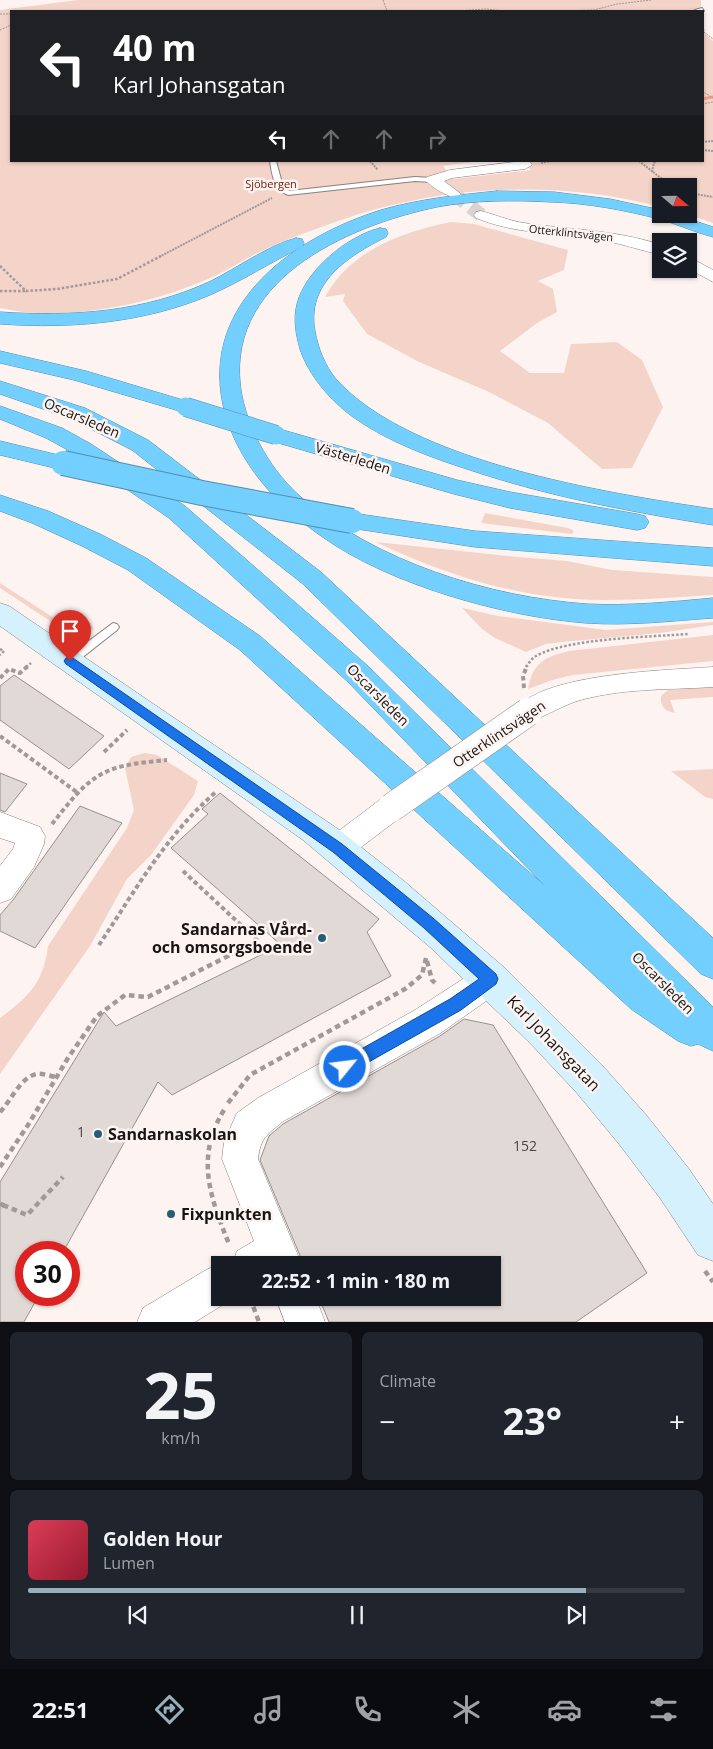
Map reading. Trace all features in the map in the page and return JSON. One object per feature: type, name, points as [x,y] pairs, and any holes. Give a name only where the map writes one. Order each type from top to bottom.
[{"type":"highway","points":[[0,318],[44,321],[74,320],[110,317],[149,309],[191,296],[310,236],[357,219],[436,203],[476,198],[514,196],[555,197],[610,203],[644,210],[713,232]]},
{"type":"highway","points":[[713,245],[657,224],[585,210],[519,206],[479,208],[438,215],[384,231],[354,246],[336,259],[320,275],[309,293],[305,306],[304,322],[311,355],[330,385],[356,410],[400,435],[446,454],[504,473],[646,507],[713,517]]},
{"type":"highway","points":[[397,212],[343,232],[304,252],[271,280],[246,310],[239,322],[230,356],[229,387],[243,438],[267,476],[292,502],[334,535],[375,557],[422,576],[469,590],[528,605],[584,613],[643,614],[713,608]]},
{"type":"highway","name":"Västerleden","points":[[3,357],[79,374],[393,470],[510,500],[649,524],[713,531]]},
{"type":"highway","name":"Oscarsleden","points":[[0,387],[77,413],[140,445],[312,578],[713,962]]},
{"type":"highway","name":"Oscarsleden","points":[[0,412],[54,433],[76,445],[177,512],[358,674],[713,1033]]},
{"type":"highway","points":[[0,448],[202,493],[352,521],[475,539],[713,557]]},
{"type":"highway","points":[[0,503],[40,517],[137,564],[250,643],[644,996],[713,1042]]},
{"type":"street","points":[[432,180],[450,174],[525,165]]},
{"type":"street","points":[[432,180],[442,184],[454,194]]},
{"type":"street","name":"Otterklintsvägen","points":[[481,214],[514,226],[594,234],[652,247]]},
{"type":"street","points":[[697,267],[713,277]]},
{"type":"street","name":"Karl Johansgatan","points":[[0,613],[338,848],[434,928],[491,979],[605,1096],[640,1138],[713,1240]]},
{"type":"street","name":"Otterklintsvägen","points":[[338,848],[527,702],[584,688],[713,677]]},
{"type":"street","points":[[0,825],[30,836],[27,854],[0,888]]},
{"type":"street","points":[[269,1256],[240,1159],[242,1142],[250,1126],[280,1103],[427,1022],[491,979]]},
{"type":"street","points":[[157,1322],[211,1289]]},
{"type":"street","points":[[299,1306],[306,1322]]},
{"type":"lane","points":[[8,0],[30,0]]},
{"type":"lane","points":[[273,162],[278,184],[286,192],[306,192],[415,179],[432,180]]},
{"type":"lane","points":[[70,661],[113,627]]},
{"type":"path","points":[[594,10],[616,4],[651,0]]},
{"type":"path","points":[[472,10],[495,10]]},
{"type":"path","points":[[640,162],[660,178]]},
{"type":"path","points":[[652,172],[656,162]]},
{"type":"path","points":[[0,291],[57,289],[117,279],[286,192]]},
{"type":"path","points":[[698,194],[713,197]]},
{"type":"path","points":[[0,266],[26,290]]},
{"type":"path","points":[[527,702],[523,687],[524,671],[534,656],[578,644],[695,633]]},
{"type":"path","points":[[0,649],[4,651],[0,655]]},
{"type":"path","points":[[0,678],[9,669],[20,673],[33,661]]},
{"type":"path","points":[[104,752],[129,729]]},
{"type":"path","points":[[0,736],[78,792]]},
{"type":"path","points":[[30,836],[49,828],[78,792],[104,772],[119,767],[169,759]]},
{"type":"path","points":[[99,945],[167,844],[192,814],[218,791]]},
{"type":"path","points":[[0,1167],[28,1125],[56,1077],[97,1016],[125,995],[148,997],[258,941],[183,871]]},
{"type":"path","points":[[0,1112],[8,1105],[25,1080],[37,1073],[56,1077]]},
{"type":"path","points":[[1,1206],[27,1215],[63,1177]]},
{"type":"path","points":[[253,1306],[259,1322]]},
{"type":"green space","name":"Sjöbergen","points":[[78,0],[701,0],[701,6],[698,10],[10,10],[10,162],[473,162],[443,166],[453,179],[531,170],[524,162],[704,162],[704,33],[713,41],[713,223],[698,218],[698,178],[652,178],[652,205],[580,192],[498,190],[458,193],[377,209],[338,221],[273,246],[196,284],[152,299],[107,308],[60,313],[28,312],[0,308],[0,10]]},
{"type":"green space","points":[[451,222],[474,224],[568,250],[564,270],[538,281],[553,289],[557,312],[537,323],[500,351],[530,373],[564,373],[571,344],[617,342],[642,360],[663,407],[632,468],[602,469],[548,423],[489,392],[419,362],[367,334],[343,301],[345,294],[325,297],[348,267],[379,246],[414,231]]},
{"type":"green space","points":[[485,513],[568,528],[574,531],[572,534],[481,523]]},
{"type":"green space","points":[[376,542],[567,561],[612,570],[713,577],[713,595],[607,600],[547,596],[517,591],[459,576]]},
{"type":"green space","points":[[0,583],[74,631],[87,621],[91,623],[93,629],[79,640],[0,588]]},
{"type":"green space","points":[[462,608],[498,616],[606,630],[713,622],[713,625],[660,633],[546,644],[526,652],[495,638],[482,629]]},
{"type":"green space","points":[[713,635],[713,661],[573,675],[528,689],[533,673],[541,662],[560,653]]},
{"type":"green space","points":[[713,686],[713,697],[670,700],[675,713],[665,709],[661,703],[661,696],[668,690]]},
{"type":"green space","points":[[144,753],[157,755],[198,781],[194,795],[151,855],[127,879],[90,946],[0,1074],[0,1018],[27,996],[33,988],[46,959],[48,946],[127,828],[134,810],[125,768],[131,757]]},
{"type":"green space","points":[[713,769],[713,799],[705,797],[671,771]]},
{"type":"building","points":[[14,675],[104,736],[69,769],[0,720],[0,686]]},
{"type":"building","points":[[0,773],[27,784],[5,812],[0,810]]},
{"type":"building","name":"Sandarnas Vård- och omsorgsboende","points":[[220,793],[379,919],[367,932],[391,976],[172,1095],[158,1082],[69,1241],[15,1241],[15,1306],[33,1306],[24,1322],[0,1322],[0,1182],[104,1012],[116,1026],[281,945],[171,848],[208,814],[202,809]]},
{"type":"building","points":[[80,806],[122,823],[35,948],[0,931],[0,915],[13,900]]},
{"type":"building","points":[[464,1019],[493,1025],[647,1273],[576,1322],[329,1322],[322,1306],[501,1306],[501,1256],[300,1256],[260,1160],[269,1136],[283,1124],[440,1036]]},
{"type":"waterway","points":[[704,99],[713,97]]},
{"type":"tunnel","points":[[454,194],[481,215]]},
{"type":"place","name":"Sandarnas Vård- och omsorgsboende","points":[[322,938]]},
{"type":"place","name":"Sandarnaskolan","points":[[98,1134]]},
{"type":"place","name":"Fixpunkten","points":[[171,1214]]},
{"type":"route","points":[[70,661],[163,724],[338,848],[446,938],[491,979],[427,1022],[345,1067]]}]
